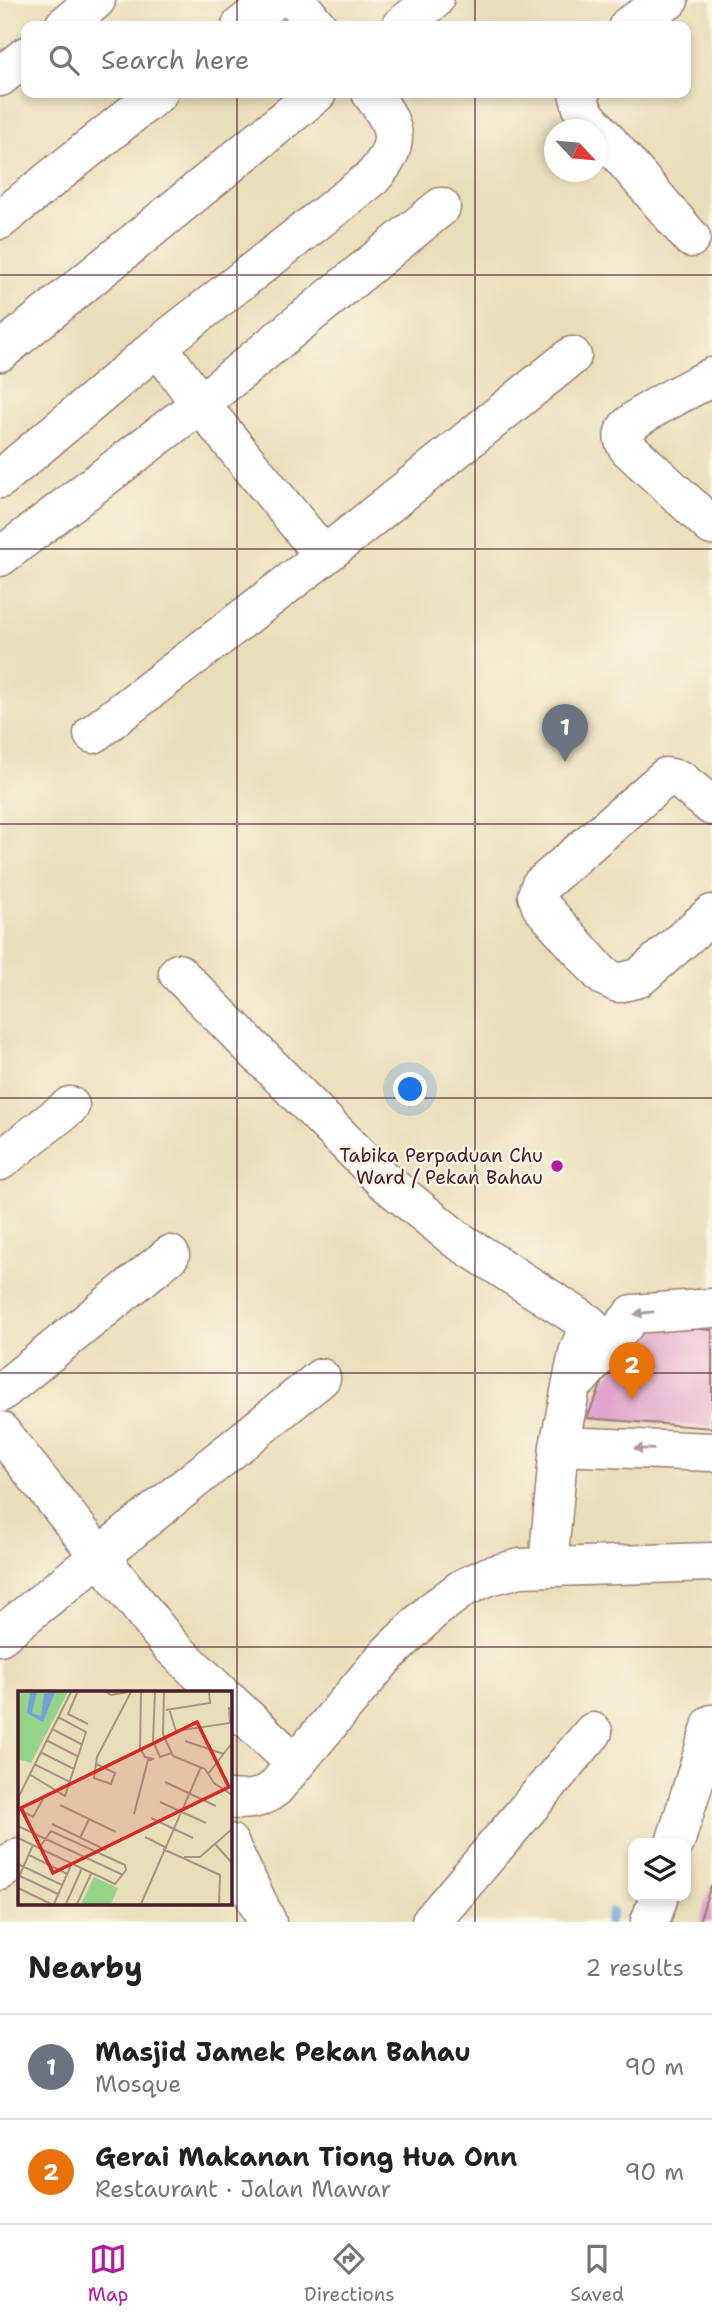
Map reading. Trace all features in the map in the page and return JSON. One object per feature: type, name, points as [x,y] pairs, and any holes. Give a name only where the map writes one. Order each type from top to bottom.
[{"type":"street","points":[[70,21],[96,0]]},
{"type":"street","points":[[247,21],[274,0]]},
{"type":"street","points":[[296,0],[313,21]]},
{"type":"street","points":[[407,21],[434,0]]},
{"type":"street","points":[[636,21],[669,0]]},
{"type":"street","points":[[0,77],[21,60]]},
{"type":"street","points":[[2,214],[152,98]]},
{"type":"street","points":[[0,352],[311,98]]},
{"type":"street","points":[[0,479],[158,346],[372,178],[391,154],[392,128],[374,98]]},
{"type":"street","points":[[579,98],[583,112],[691,238]]},
{"type":"street","points":[[0,557],[200,404],[441,207]]},
{"type":"street","points":[[158,346],[200,404],[324,556]]},
{"type":"street","points":[[93,734],[324,556],[572,356]]},
{"type":"street","points":[[712,377],[638,418],[626,428],[624,435],[628,449],[712,526]]},
{"type":"street","points":[[712,806],[680,780],[666,777],[540,886],[537,895],[541,906],[603,976],[618,983],[639,978],[712,914]]},
{"type":"street","points":[[178,973],[383,1180],[456,1239],[589,1324],[578,1353],[559,1446],[548,1566]]},
{"type":"street","points":[[0,1161],[70,1106]]},
{"type":"street","points":[[0,1393],[170,1255]]},
{"type":"street","points":[[571,1390],[633,1314],[712,1308]]},
{"type":"street","points":[[0,1636],[321,1378]]},
{"type":"street","points":[[0,1431],[170,1645],[218,1691]]},
{"type":"street","points":[[559,1446],[712,1452]]},
{"type":"street","points":[[231,1799],[254,1800],[265,1795],[384,1658],[432,1611],[463,1588],[489,1576],[520,1568],[712,1562]]},
{"type":"street","points":[[231,1703],[295,1763]]},
{"type":"street","points":[[677,1838],[712,1724]]},
{"type":"street","points":[[431,1922],[593,1732]]},
{"type":"street","points":[[231,1847],[267,1922]]},
{"type":"street","points":[[0,1871],[18,1859]]},
{"type":"street","points":[[650,1922],[657,1901]]},
{"type":"building","points":[[649,1324],[712,1330],[712,1428],[587,1418],[603,1381]]},
{"type":"building","points":[[711,1885],[712,1922],[699,1922]]},
{"type":"waterway","points":[[609,1922],[612,1912]]},
{"type":"place","name":"Masjid Jamek Pekan Bahau","points":[[565,762]]},
{"type":"place","name":"Tabika Perpaduan Chu Ward / Pekan Bahau","points":[[557,1166]]},
{"type":"place","name":"Gerai Makanan Tiong Hua Onn","points":[[632,1400]]}]
